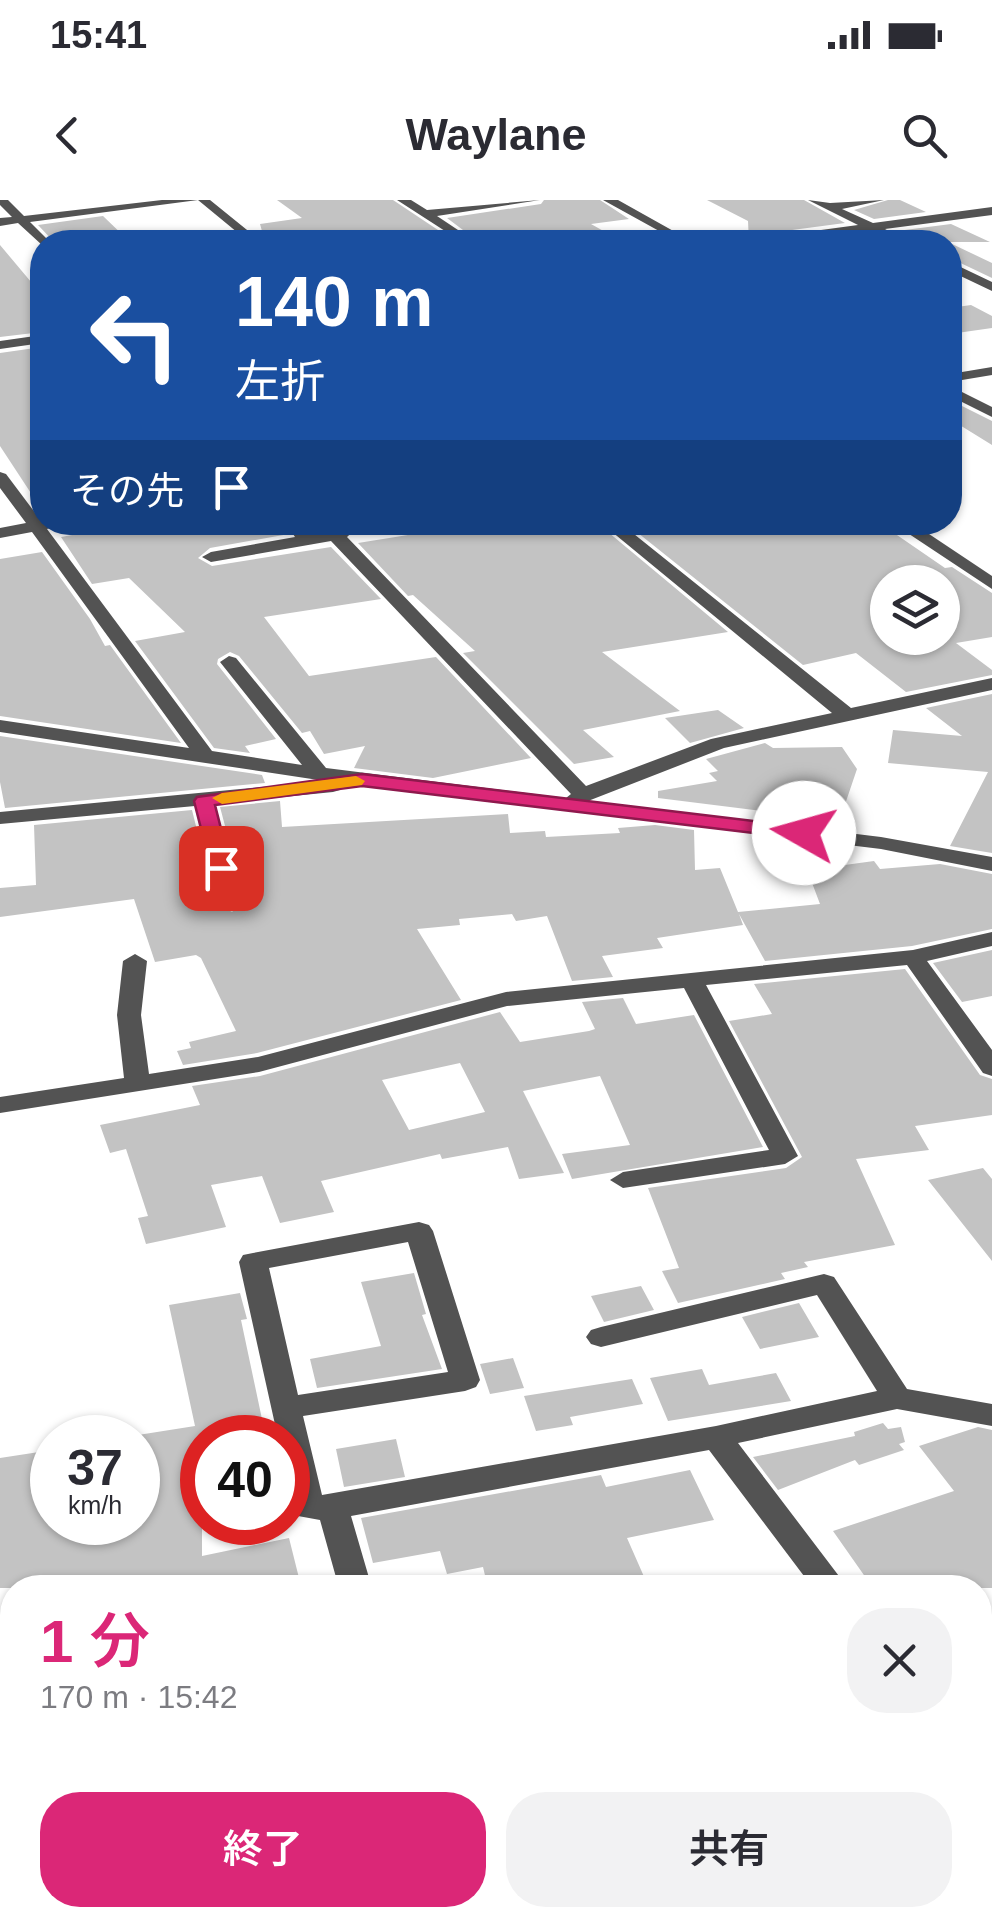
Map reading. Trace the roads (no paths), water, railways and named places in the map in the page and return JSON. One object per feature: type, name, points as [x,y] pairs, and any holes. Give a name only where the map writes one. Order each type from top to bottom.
[{"type":"street","points":[[1,200],[31,230]]},
{"type":"street","points":[[0,222],[192,200]]},
{"type":"street","points":[[203,200],[241,230]]},
{"type":"street","points":[[403,200],[450,230]]},
{"type":"street","points":[[424,214],[534,200]]},
{"type":"street","points":[[609,200],[664,230]]},
{"type":"street","points":[[814,200],[877,230]]},
{"type":"street","points":[[828,207],[878,200]]},
{"type":"street","points":[[857,230],[992,211]]},
{"type":"street","points":[[962,272],[992,287]]},
{"type":"street","points":[[0,345],[30,341]]},
{"type":"street","points":[[962,376],[992,371]]},
{"type":"street","points":[[962,397],[992,413]]},
{"type":"street","points":[[0,477],[30,519]]},
{"type":"street","points":[[0,533],[30,528]]},
{"type":"street","points":[[42,535],[205,756]]},
{"type":"street","points":[[319,535],[328,536],[578,799]]},
{"type":"street","points":[[211,557],[333,535]]},
{"type":"street","points":[[624,535],[847,715]]},
{"type":"street","points":[[918,535],[992,584]]},
{"type":"street","points":[[229,662],[320,774]]},
{"type":"street","points":[[578,799],[718,743],[992,684]]},
{"type":"street","points":[[0,726],[362,780],[578,799],[880,842],[992,864]]},
{"type":"street","points":[[0,818],[204,801],[362,780]]},
{"type":"street","points":[[204,801],[230,902]]},
{"type":"street","points":[[0,1105],[258,1064],[506,1000],[914,957],[992,940]]},
{"type":"street","points":[[914,957],[992,1068]]},
{"type":"street","points":[[136,961],[128,1015],[137,1083]]},
{"type":"street","points":[[623,1180],[785,1156],[694,982]]},
{"type":"street","points":[[287,1408],[465,1380],[419,1231],[253,1262],[309,1508],[716,1437],[897,1398],[992,1415]]},
{"type":"street","points":[[600,1336],[824,1284],[897,1398]]},
{"type":"street","points":[[716,1437],[822,1575]]},
{"type":"street","points":[[332,1507],[352,1575]]}]
